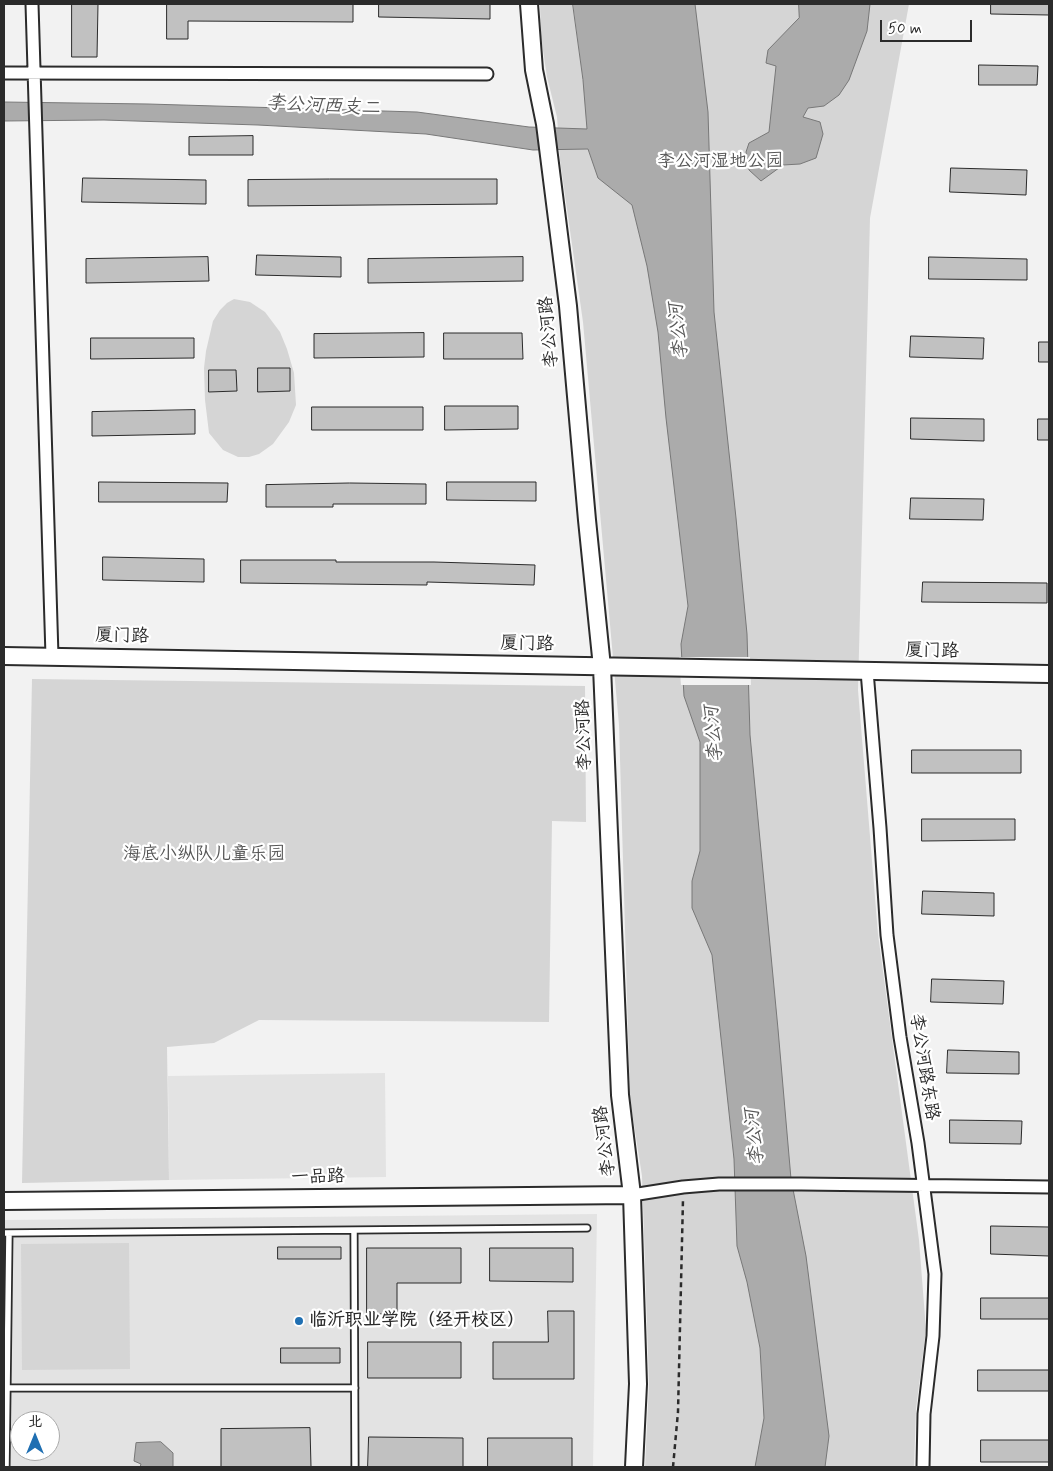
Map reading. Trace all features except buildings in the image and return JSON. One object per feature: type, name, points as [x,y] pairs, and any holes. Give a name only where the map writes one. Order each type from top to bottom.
[{"type":"street","points":[[32,4],[52,656]]},
{"type":"street","name":"李公河路","points":[[529,4],[534,70],[545,124],[568,306],[602,667],[620,1096],[632,1195],[638,1384],[634,1467]]},
{"type":"street","points":[[4,74],[487,74]]},
{"type":"street","name":"厦门路","points":[[4,656],[1049,674]]},
{"type":"street","name":"李公河路东路","points":[[866,671],[880,828],[887,935],[900,1036],[918,1143],[935,1274],[933,1336],[924,1414],[923,1467]]},
{"type":"street","points":[[632,1195],[683,1187],[719,1184],[1049,1187]]},
{"type":"street","name":"一品路","points":[[4,1201],[632,1195]]},
{"type":"lane","points":[[6,1467],[6,1233],[587,1228]]},
{"type":"lane","points":[[354,1230],[355,1467]]},
{"type":"lane","points":[[7,1388],[354,1388]]},
{"type":"path","points":[[673,1467],[678,1412],[683,1187]]},
{"type":"shaded area","points":[[385,1073],[386,1177],[169,1180],[168,1076]]},
{"type":"shaded area","name":"临沂职业学院（经开校区）","points":[[597,1214],[593,1467],[4,1467],[4,1220]]},
{"type":"green space","name":"李公河湿地公园","points":[[540,4],[909,4],[870,218],[858,690],[878,934],[919,1240],[926,1330],[916,1409],[914,1467],[645,1467],[649,1384],[642,1176],[630,1099],[619,725],[583,322],[560,160],[557,117],[547,77],[541,37]]},
{"type":"green space","points":[[234,299],[250,302],[265,312],[280,332],[294,373],[296,405],[289,422],[273,444],[259,454],[249,457],[238,457],[223,450],[209,433],[205,400],[204,368],[213,321],[220,310]]},
{"type":"green space","name":"海底小纵队儿童乐园","points":[[32,679],[585,686],[586,822],[552,821],[549,1022],[259,1020],[214,1043],[167,1047],[169,1180],[22,1183]]},
{"type":"green space","points":[[129,1243],[130,1369],[22,1370],[21,1244]]},
{"type":"water","name":"李公河","points":[[573,4],[695,4],[708,112],[714,312],[747,634],[750,735],[791,1179],[806,1256],[829,1436],[825,1467],[755,1467],[764,1418],[760,1348],[747,1282],[737,1246],[734,1159],[712,955],[692,908],[692,881],[700,851],[700,742],[684,696],[681,644],[688,606],[658,332],[647,266],[632,205],[598,178],[588,149],[533,150],[426,134],[258,125],[104,120],[4,121],[4,102],[417,112],[529,127],[587,129]]},
{"type":"water","points":[[799,4],[870,4],[867,31],[849,80],[839,95],[824,106],[808,108],[803,117],[820,122],[823,134],[816,158],[800,164],[783,165],[761,181],[749,170],[746,152],[749,143],[769,132],[776,66],[766,63],[768,50],[799,18]]},
{"type":"water","points":[[161,1442],[173,1453],[173,1467],[140,1467],[141,1464],[134,1461],[136,1443]]},
{"type":"pier","points":[[679,657],[750,657],[751,685],[681,685]]},
{"type":"place","name":"临沂职业学院（经开校区）","points":[[299,1321]]},
{"type":"water label","name":"李公河西支二","points":[[323,107]]}]
